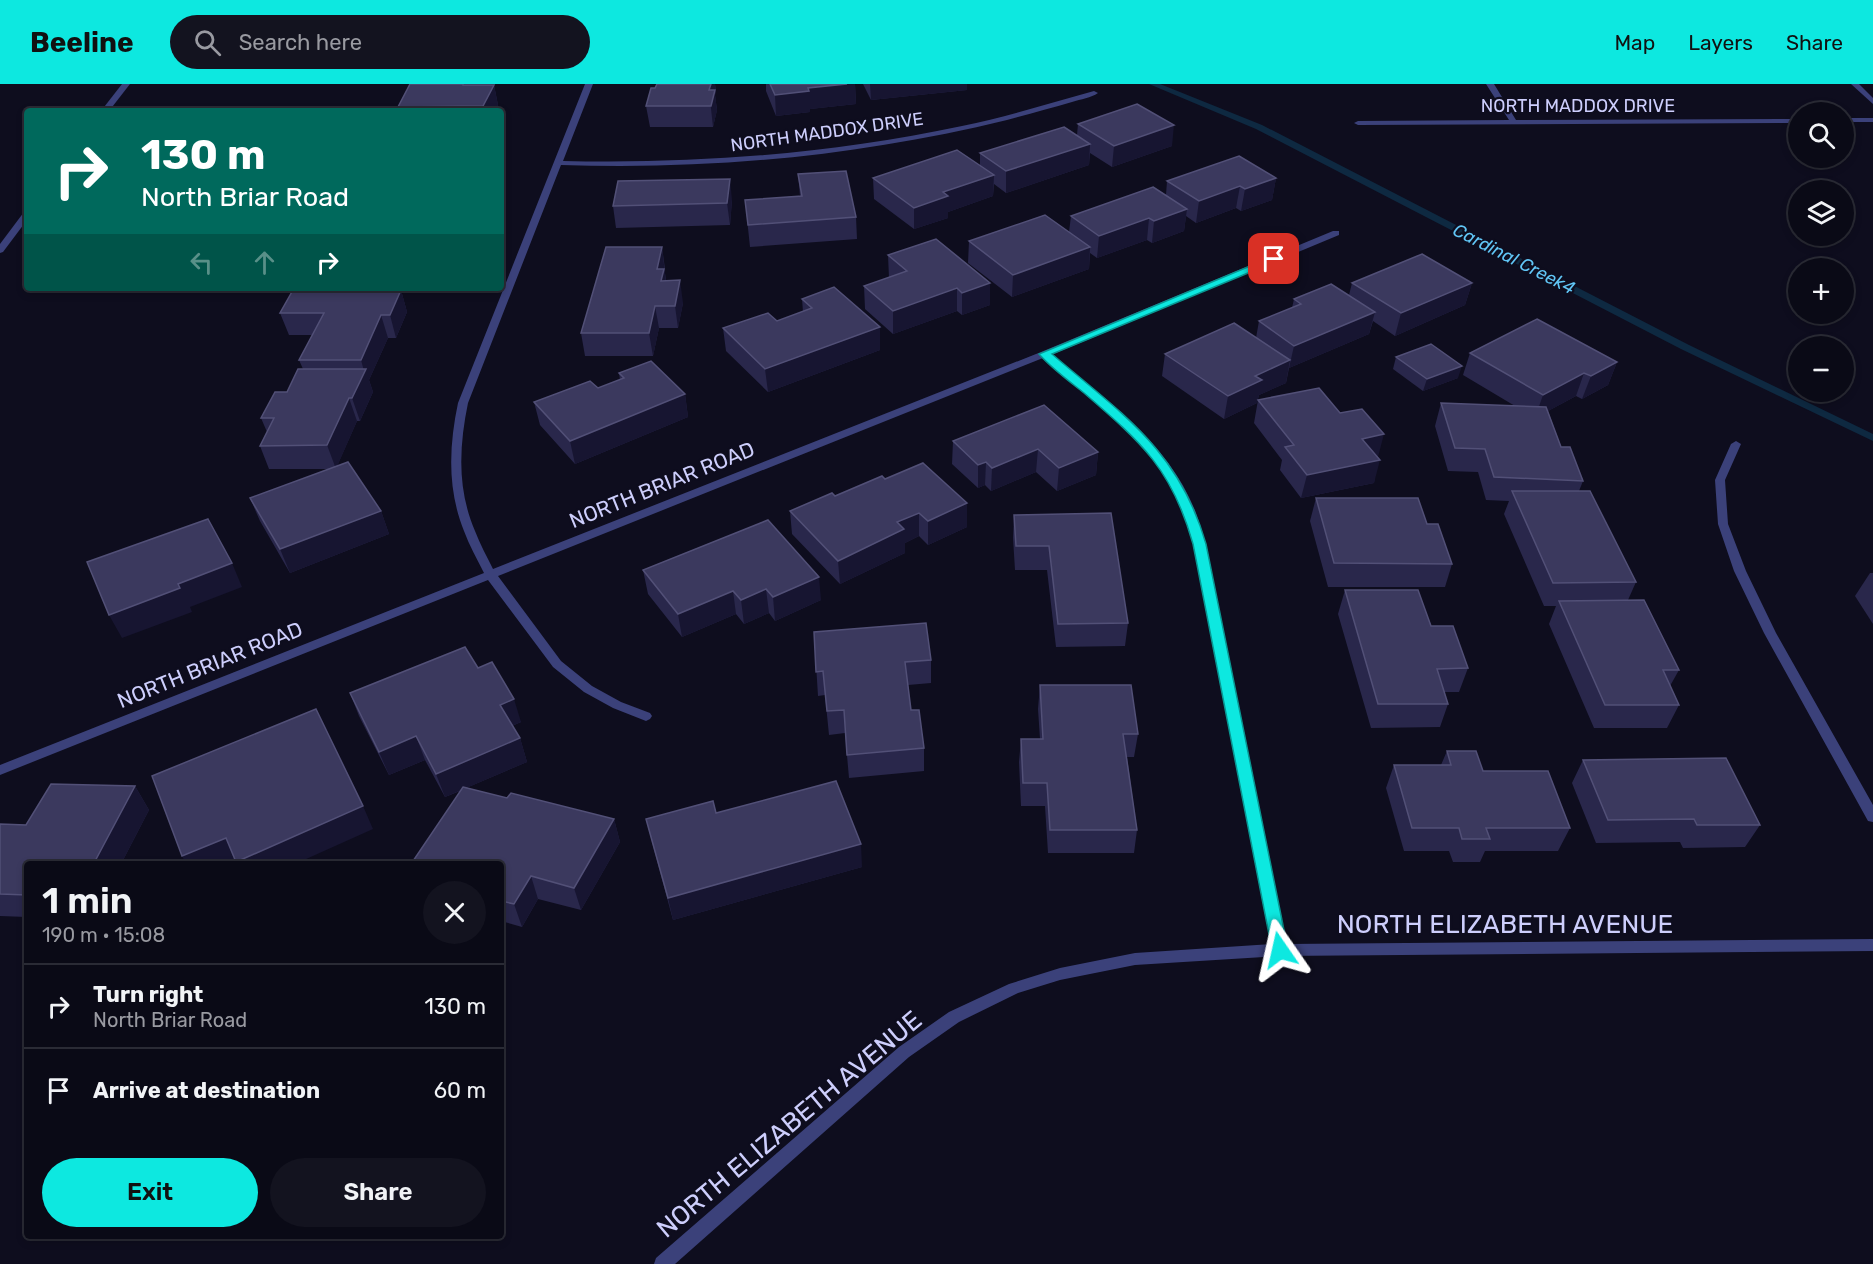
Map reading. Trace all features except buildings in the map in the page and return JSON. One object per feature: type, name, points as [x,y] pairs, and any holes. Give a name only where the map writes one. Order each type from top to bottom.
[{"type":"street","points":[[107,108],[126,84]]},
{"type":"street","points":[[589,84],[463,403],[456,437],[456,473],[460,501],[470,531],[490,574],[557,664],[588,688],[617,705],[646,716]]},
{"type":"street","points":[[1490,84],[1513,121]]},
{"type":"street","points":[[1855,84],[1873,102]]},
{"type":"street","name":"NORTH MADDOX DRIVE","points":[[559,163],[625,166],[674,164],[846,148],[1014,116],[1094,93]]},
{"type":"street","points":[[1854,120],[1873,120]]},
{"type":"street","name":"NORTH MADDOX DRIVE","points":[[1358,123],[1788,121]]},
{"type":"street","points":[[0,250],[24,218]]},
{"type":"street","name":"NORTH BRIAR ROAD","points":[[0,770],[1044,354],[1336,233]]},
{"type":"street","points":[[1044,354],[1131,427],[1158,456],[1176,483],[1190,512],[1199,544],[1280,950]]},
{"type":"street","points":[[1736,444],[1720,480],[1723,524],[1736,562],[1770,633],[1873,817]]},
{"type":"street","name":"NORTH ELIZABETH AVENUE","points":[[662,1264],[904,1052],[954,1017],[1014,988],[1060,974],[1135,959],[1280,950],[1873,945]]},
{"type":"waterway","name":"Cardinal Creek4","points":[[1153,84],[1259,127],[1685,347],[1873,438]]},
{"type":"route","points":[[1274,259],[1044,354],[1131,427],[1158,456],[1176,483],[1190,512],[1199,544],[1280,950]]}]
